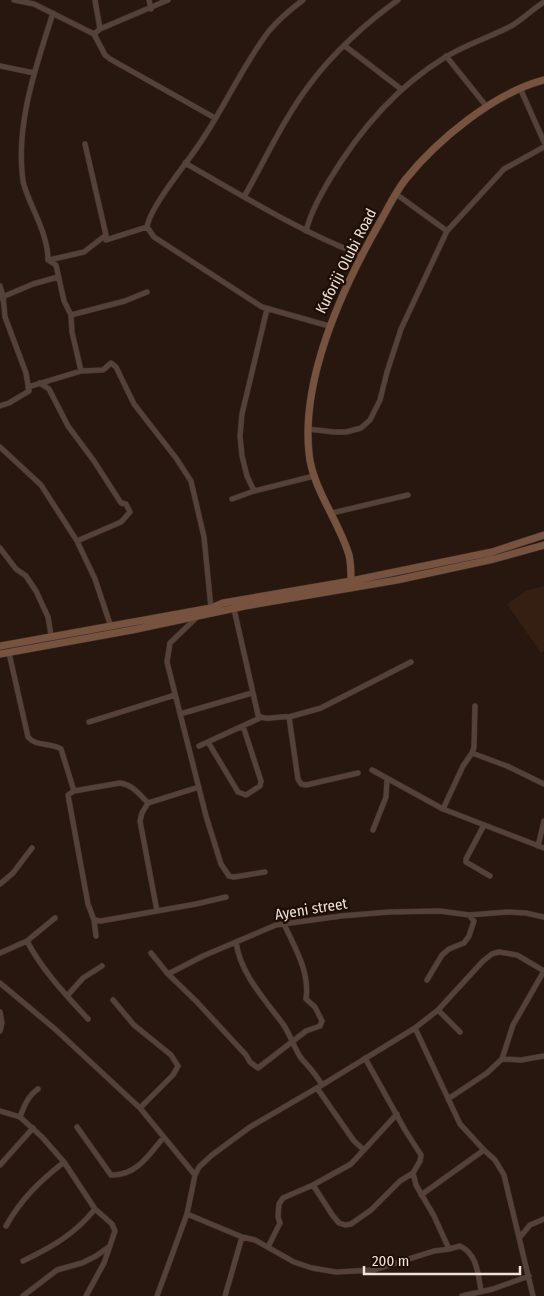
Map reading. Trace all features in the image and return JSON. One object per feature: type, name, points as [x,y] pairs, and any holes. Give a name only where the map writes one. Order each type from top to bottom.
[{"type":"main road","name":"Kuforiji Olubi Road","points":[[351,581],[350,557],[310,464],[308,429],[314,381],[329,326],[361,254],[404,181],[423,160],[486,107],[508,93],[544,80]]},
{"type":"main road","points":[[0,646],[51,635],[211,608],[223,603],[275,598],[398,580],[493,555],[544,535]]},
{"type":"main road","points":[[0,654],[196,618],[351,581],[544,545]]},
{"type":"street","points":[[14,0],[34,2],[94,34],[105,55],[110,59],[215,118]]},
{"type":"street","points":[[95,0],[100,29]]},
{"type":"street","points":[[149,0],[151,9]]},
{"type":"street","points":[[94,34],[100,29],[151,9],[168,0]]},
{"type":"street","points":[[303,0],[281,18],[262,41],[198,146],[156,207],[148,220],[147,226],[154,237],[267,308],[329,326]]},
{"type":"street","points":[[244,197],[292,111],[324,67],[383,11],[398,0]]},
{"type":"street","points":[[306,231],[315,204],[340,163],[363,130],[401,89],[446,56],[514,24],[544,2]]},
{"type":"street","points":[[48,260],[47,247],[23,183],[21,151],[23,123],[34,73],[53,13]]},
{"type":"street","points":[[345,46],[401,89]]},
{"type":"street","points":[[446,56],[486,107]]},
{"type":"street","points":[[0,66],[34,73]]},
{"type":"street","points":[[520,88],[544,142]]},
{"type":"street","points":[[85,144],[106,240],[147,226]]},
{"type":"street","points":[[308,429],[346,432],[361,428],[370,420],[380,400],[401,330],[447,231],[504,169],[544,147]]},
{"type":"street","points":[[185,163],[306,231],[361,254]]},
{"type":"street","points":[[396,194],[447,231]]},
{"type":"street","points":[[48,260],[84,252],[106,236]]},
{"type":"street","points":[[48,260],[56,265],[64,301],[71,314],[72,332],[81,371]]},
{"type":"street","points":[[2,297],[33,284],[58,277]]},
{"type":"street","points":[[0,286],[5,317],[26,373],[29,391]]},
{"type":"street","points":[[71,314],[125,301],[147,292]]},
{"type":"street","points":[[254,491],[247,476],[240,436],[242,414],[267,308]]},
{"type":"street","points":[[0,406],[29,391],[28,387],[81,371],[103,370],[111,363],[116,367],[134,404],[176,458],[191,481],[204,536],[211,608]]},
{"type":"street","points":[[40,383],[49,389],[68,426],[94,460],[121,503],[126,504],[130,512],[121,522],[77,541]]},
{"type":"street","points":[[0,447],[41,485],[77,541],[95,579],[112,626]]},
{"type":"street","points":[[232,499],[254,491],[314,476]]},
{"type":"street","points":[[332,513],[408,495]]},
{"type":"street","points":[[0,548],[16,569],[26,576],[36,591],[48,617],[51,635]]},
{"type":"street","points":[[234,609],[255,709],[260,718]]},
{"type":"street","points":[[196,618],[170,643],[167,662],[214,845],[229,876],[234,877],[266,872]]},
{"type":"street","points":[[9,653],[28,737],[34,742],[60,748],[74,791]]},
{"type":"street","points":[[199,746],[260,718],[289,717],[321,708],[410,662]]},
{"type":"street","points":[[180,714],[252,693]]},
{"type":"street","points":[[89,722],[175,695]]},
{"type":"street","points":[[443,809],[463,766],[472,753],[474,746],[475,706]]},
{"type":"street","points":[[289,717],[298,779],[301,784],[306,785],[358,772]]},
{"type":"street","points":[[208,742],[238,792],[246,795],[260,786],[262,781],[243,726]]},
{"type":"street","points":[[472,753],[507,766],[544,784]]},
{"type":"street","points":[[372,770],[443,809],[541,847],[544,820]]},
{"type":"street","points":[[373,830],[386,797],[386,779]]},
{"type":"street","points":[[96,936],[94,920],[88,904],[68,795],[74,791],[120,783],[128,784],[134,788],[148,803]]},
{"type":"street","points":[[157,911],[140,821],[142,814],[148,803],[199,787]]},
{"type":"street","points":[[484,825],[466,858],[466,862],[490,876]]},
{"type":"street","points":[[0,884],[13,873],[32,848]]},
{"type":"street","points":[[94,920],[101,921],[226,897]]},
{"type":"street","name":"Ayeni street","points":[[168,974],[203,956],[276,925],[340,916],[389,912],[440,911],[469,915]]},
{"type":"street","points":[[469,915],[507,912],[526,913],[544,917]]},
{"type":"street","points":[[427,980],[442,955],[448,949],[464,943],[469,936],[474,921],[469,915]]},
{"type":"street","points":[[0,953],[27,941],[55,918]]},
{"type":"street","points":[[151,954],[246,1055],[254,1066],[258,1068],[291,1041],[306,1031],[320,1026],[322,1021],[315,1007],[306,999],[308,987],[304,970],[284,924]]},
{"type":"street","points":[[27,941],[32,951],[67,996],[88,1019]]},
{"type":"street","points":[[236,942],[242,966],[284,1026],[302,1059],[316,1074],[319,1087],[354,1140],[364,1150]]},
{"type":"street","points":[[158,1296],[187,1214],[194,1175],[199,1167],[212,1155],[250,1127],[414,1028],[438,1010],[483,961],[492,954],[499,952],[517,956],[544,971],[514,1025],[502,1059],[487,1073],[448,1099]]},
{"type":"street","points":[[67,996],[83,978],[102,966]]},
{"type":"street","points":[[0,983],[55,1029],[140,1108],[194,1175]]},
{"type":"street","points":[[113,1000],[134,1025],[171,1055],[178,1066],[168,1081],[140,1108]]},
{"type":"street","points":[[438,1010],[460,1032]]},
{"type":"street","points":[[0,1012],[2,1023],[0,1031]]},
{"type":"street","points":[[414,1028],[460,1124],[495,1160],[504,1175],[533,1296]]},
{"type":"street","points":[[502,1059],[521,1060],[544,1056]]},
{"type":"street","points":[[313,1185],[339,1223],[351,1224],[371,1210],[400,1181],[413,1173],[420,1161],[421,1156],[365,1058]]},
{"type":"street","points":[[20,1117],[32,1093],[38,1089]]},
{"type":"street","points":[[0,1111],[20,1117],[34,1128],[64,1162],[95,1209],[112,1224],[115,1231],[104,1263],[86,1296]]},
{"type":"street","points":[[268,1247],[280,1223],[278,1211],[279,1204],[283,1198],[313,1185],[351,1164],[397,1114]]},
{"type":"street","points":[[78,1127],[112,1175],[128,1172],[138,1167],[163,1138]]},
{"type":"street","points":[[0,1165],[34,1128]]},
{"type":"street","points":[[421,1195],[484,1150]]},
{"type":"street","points":[[6,1226],[30,1191],[44,1177],[64,1162]]},
{"type":"street","points":[[413,1173],[416,1185],[434,1216],[449,1249]]},
{"type":"street","points":[[23,1261],[66,1238],[83,1224],[95,1209]]},
{"type":"street","points":[[187,1214],[242,1237],[255,1240],[294,1262],[312,1268],[336,1272],[374,1270],[434,1251],[460,1246],[468,1250],[472,1255],[481,1291]]},
{"type":"street","points":[[520,1238],[530,1225],[544,1219]]},
{"type":"street","points":[[225,1296],[242,1237]]},
{"type":"street","points":[[23,1296],[57,1270],[82,1263],[110,1246]]},
{"type":"street","points":[[462,1296],[504,1286],[529,1276]]},
{"type":"shaded area","points":[[544,586],[544,651],[541,653],[507,604],[526,591]]}]
